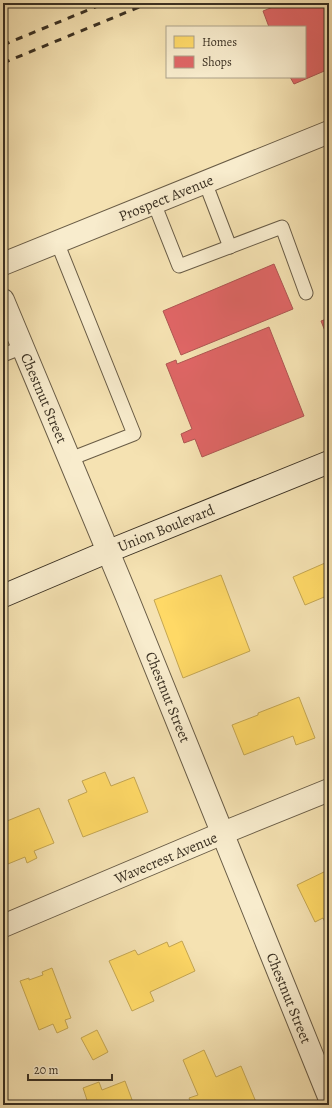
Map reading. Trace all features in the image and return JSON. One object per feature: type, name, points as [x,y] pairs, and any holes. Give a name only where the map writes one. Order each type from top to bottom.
[{"type":"street","name":"Prospect Avenue","points":[[3,264],[329,132]]},
{"type":"street","name":"Chestnut Street","points":[[3,300],[108,551],[329,1096]]},
{"type":"street","name":"Union Boulevard","points":[[3,596],[108,551],[329,462]]},
{"type":"street","name":"Wavecrest Avenue","points":[[3,926],[329,790]]},
{"type":"lane","points":[[205,182],[230,247]]},
{"type":"lane","points":[[154,203],[180,266],[282,227],[306,293]]},
{"type":"lane","points":[[57,242],[134,434],[70,459]]},
{"type":"lane","points":[[3,355],[23,347]]},
{"type":"building: Homes","points":[[325,563],[329,572],[329,595],[305,605],[293,577]]},
{"type":"building: Homes","points":[[221,575],[250,651],[183,678],[154,600]]},
{"type":"building: Homes","points":[[299,697],[315,738],[296,745],[293,736],[244,755],[232,725]]},
{"type":"building: Homes","points":[[105,772],[111,786],[134,777],[148,812],[83,837],[68,800],[87,792],[82,781]]},
{"type":"building: Homes","points":[[39,808],[54,843],[34,851],[37,858],[27,863],[25,857],[3,866],[3,812],[7,821]]},
{"type":"building: Homes","points":[[328,870],[329,930],[323,918],[315,922],[297,885]]},
{"type":"building: Homes","points":[[182,941],[195,971],[150,992],[154,1001],[132,1011],[109,961],[135,950],[138,955],[167,942],[169,947]]},
{"type":"building: Homes","points":[[52,968],[71,1018],[65,1020],[68,1028],[57,1033],[53,1024],[39,1030],[20,981],[29,978],[29,980],[43,975],[42,972]]},
{"type":"building: Homes","points":[[97,1030],[108,1052],[93,1060],[81,1038]]},
{"type":"building: Homes","points":[[204,1050],[216,1077],[241,1066],[256,1102],[248,1105],[192,1105],[189,1098],[198,1095],[183,1060]]},
{"type":"building: Homes","points":[[125,1081],[134,1105],[79,1105],[78,1103],[87,1100],[83,1088],[99,1082],[102,1090]]},
{"type":"building: Shops","points":[[283,3],[329,3],[329,69],[294,84],[291,78],[306,78],[306,26],[269,26],[263,11]]},
{"type":"building: Shops","points":[[274,264],[293,309],[181,355],[163,311]]},
{"type":"building: Shops","points":[[329,318],[329,341],[321,321]]},
{"type":"building: Shops","points":[[269,327],[304,416],[202,457],[195,439],[184,443],[181,434],[192,429],[166,364],[176,360],[177,364]]},
{"type":"railway","points":[[3,45],[105,3]]},
{"type":"railway","points":[[3,63],[149,3]]}]
